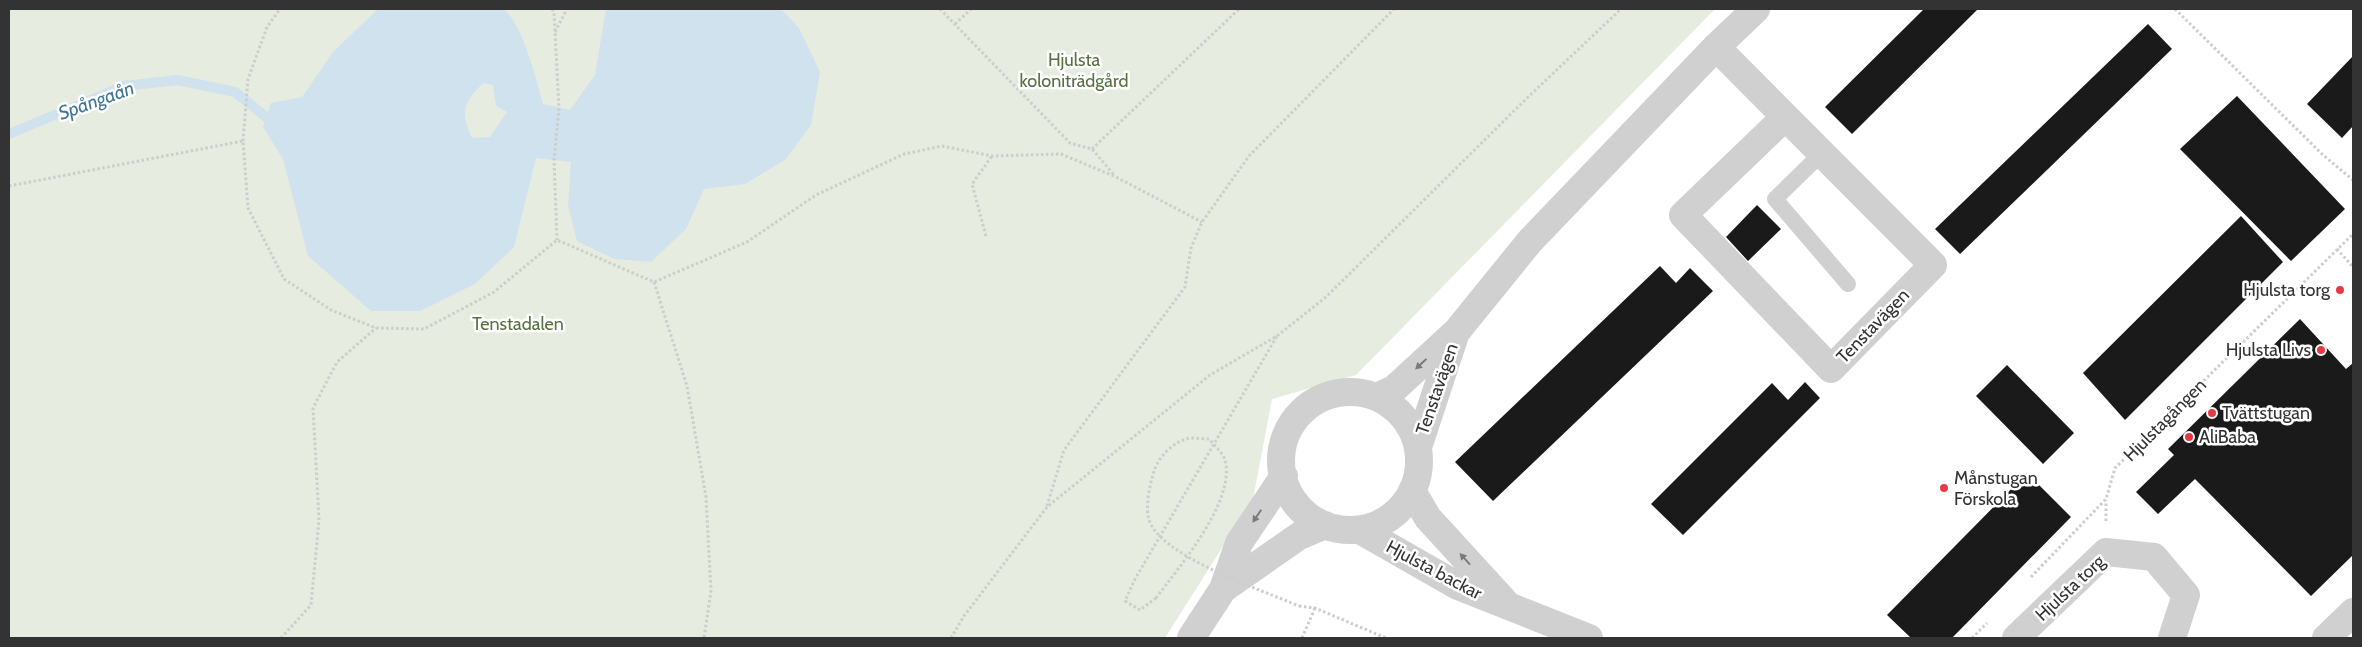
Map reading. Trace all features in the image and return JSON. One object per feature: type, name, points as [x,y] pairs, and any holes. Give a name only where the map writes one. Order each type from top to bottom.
[{"type":"street","name":"Tenstavägen","points":[[1377,397],[1394,389],[1457,331],[1530,241],[1716,47],[1756,9]]},
{"type":"street","name":"Tenstavägen","points":[[1716,47],[1933,264],[1831,369],[1683,215],[1785,117]]},
{"type":"street","name":"Tenstavägen","points":[[1418,447],[1457,331]]},
{"type":"street","name":"Tenstavägen","points":[[1354,392],[1377,397],[1396,409],[1410,426],[1418,447],[1419,470],[1412,491],[1400,510],[1382,523],[1360,530],[1338,530],[1317,522],[1299,508],[1293,499],[1284,476],[1281,460],[1282,443],[1293,422],[1309,404],[1330,394],[1354,392]]},
{"type":"street","points":[[1192,638],[1223,589],[1239,543],[1284,476]]},
{"type":"street","name":"Hjulsta backar","points":[[1412,491],[1428,518],[1510,608]]},
{"type":"street","points":[[1223,589],[1299,536],[1325,525]]},
{"type":"street","name":"Hjulsta backar","points":[[1360,530],[1458,586],[1589,638]]},
{"type":"street","name":"Hjulsta torg","points":[[2016,638],[2106,552],[2154,557],[2186,595],[2172,638]]},
{"type":"street","points":[[2326,638],[2353,612]]},
{"type":"lane","points":[[1822,154],[1776,199],[1848,284]]},
{"type":"path","points":[[280,9],[267,27],[248,79],[243,141],[248,208],[284,279],[330,310],[376,328],[424,329],[494,292],[557,240]]},
{"type":"path","points":[[552,9],[554,12],[559,108],[554,160],[557,240]]},
{"type":"path","points":[[555,33],[568,9]]},
{"type":"path","points":[[940,9],[1070,143],[1092,149],[1116,177]]},
{"type":"path","points":[[955,24],[971,9]]},
{"type":"path","points":[[1092,149],[1239,9]]},
{"type":"path","points":[[1047,507],[1064,450],[1185,287],[1191,248],[1202,222],[1249,156],[1394,9]]},
{"type":"path","points":[[951,638],[964,616],[1047,507],[1210,375],[1277,336],[1326,297],[1621,9]]},
{"type":"path","points":[[2175,9],[2324,155],[2353,180]]},
{"type":"path","points":[[9,186],[243,141]]},
{"type":"path","points":[[557,240],[654,282],[747,242],[816,195],[904,154],[942,146],[992,156],[1061,154],[1116,177],[1202,222]]},
{"type":"path","points":[[986,236],[972,184],[992,156]]},
{"type":"path","name":"Hjulstagången","points":[[2026,583],[2106,500],[2115,468],[2353,234]]},
{"type":"path","points":[[2337,249],[2353,267]]},
{"type":"path","points":[[654,282],[688,386],[706,497],[711,591],[704,638]]},
{"type":"path","points":[[281,638],[311,606],[319,520],[313,408],[337,362],[376,328]]},
{"type":"path","points":[[1277,336],[1135,579],[1125,601],[1140,610],[1156,598],[1184,560],[1189,552],[1220,502],[1226,478],[1225,459],[1209,439],[1185,439],[1165,452],[1156,464],[1149,487],[1148,518],[1163,541],[1185,556],[1192,561],[1299,606],[1315,608],[1386,638]]},
{"type":"path","points":[[1302,638],[1315,608]]},
{"type":"path","points":[[1972,638],[1992,617]]},
{"type":"green space","name":"Tenstadalen","points":[[9,9],[1715,9],[1356,375],[1272,399],[1253,499],[1165,638],[9,638]]},
{"type":"water","points":[[378,9],[504,9],[511,17],[523,39],[543,104],[570,110],[595,75],[606,9],[781,9],[799,28],[820,72],[811,125],[785,160],[745,184],[704,189],[686,229],[651,262],[614,259],[577,241],[568,206],[571,162],[536,158],[514,247],[475,284],[420,311],[371,311],[308,256],[283,159],[263,127],[271,103],[302,97],[333,52]],"holes":[[[483,83],[493,85],[496,106],[507,112],[490,137],[472,138],[465,114],[468,102]]]},
{"type":"building","points":[[1924,9],[1978,9],[1852,134],[1825,107]]},
{"type":"building","points":[[2148,24],[2172,49],[1960,254],[1935,229]]},
{"type":"building","points":[[2353,56],[2353,126],[2342,138],[2307,104]]},
{"type":"building","points":[[2237,96],[2345,209],[2291,261],[2180,149]]},
{"type":"building","points":[[1757,205],[1781,229],[1748,261],[1726,237]]},
{"type":"building","points":[[2241,216],[2283,262],[2125,420],[2083,373]]},
{"type":"building","points":[[1660,266],[1676,283],[1690,268],[1713,291],[1493,501],[1455,462]]},
{"type":"building","points":[[2300,319],[2346,369],[2353,363],[2353,555],[2311,596],[2195,479],[2158,514],[2136,492],[2174,455],[2168,449]]},
{"type":"building","points":[[2007,365],[2074,433],[2043,464],[1976,396]]},
{"type":"building","points":[[1805,382],[1820,398],[1683,535],[1651,504],[1772,383],[1788,400]]},
{"type":"building","points":[[2027,473],[2071,517],[1952,638],[1911,638],[1887,615]]},
{"type":"waterway","name":"Spångaån","points":[[9,134],[124,86],[178,80],[235,92],[266,117]]},
{"type":"place","name":"Hjulsta torg","points":[[2340,290]]},
{"type":"place","name":"Hjulsta Livs","points":[[2321,350]]},
{"type":"place","name":"Tvättstugan","points":[[2212,413]]},
{"type":"place","name":"AliBaba","points":[[2189,437]]},
{"type":"place","name":"Månstugan Förskola","points":[[1944,488]]},
{"type":"park label","name":"Hjulsta koloniträdgård","points":[[1074,70]]}]
